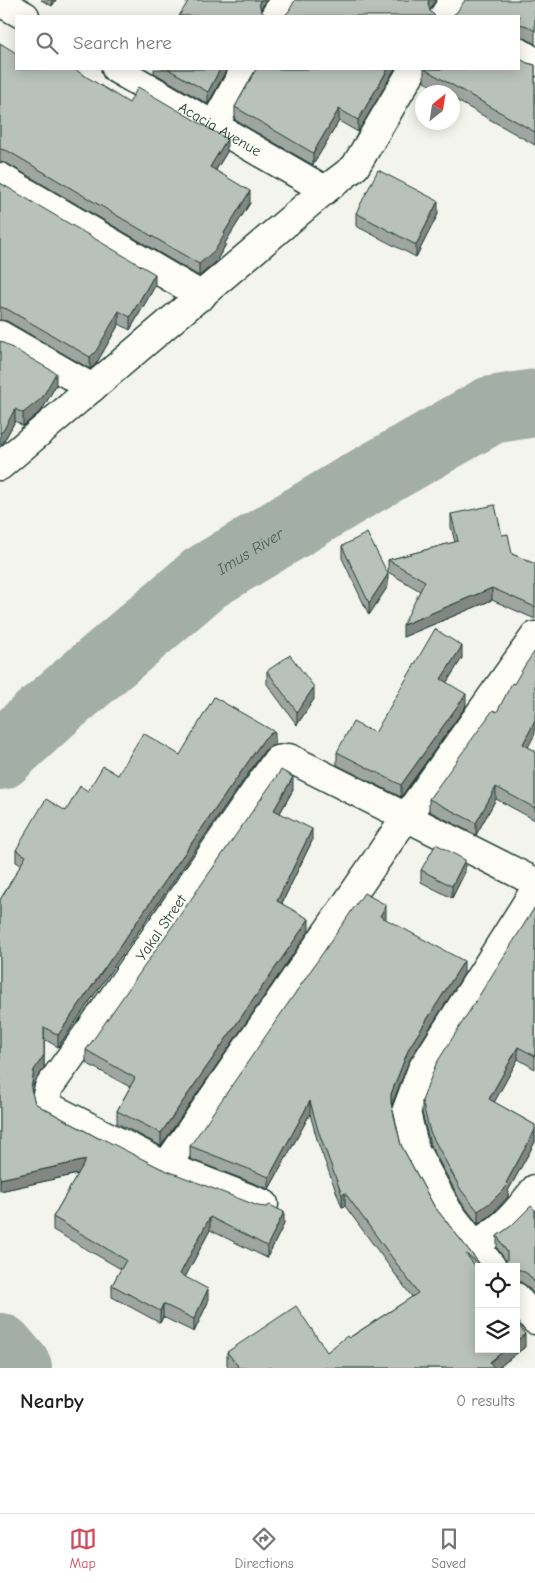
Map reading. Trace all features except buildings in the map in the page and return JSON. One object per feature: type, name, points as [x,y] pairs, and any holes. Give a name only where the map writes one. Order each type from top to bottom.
[{"type":"street","points":[[276,15],[284,0]]},
{"type":"street","points":[[0,2],[23,15]]},
{"type":"street","points":[[520,53],[535,62]]},
{"type":"street","name":"Acacia Avenue","points":[[118,70],[325,190]]},
{"type":"street","points":[[214,125],[244,70]]},
{"type":"street","points":[[0,466],[325,190],[355,167],[412,70]]},
{"type":"street","points":[[0,177],[202,296]]},
{"type":"street","points":[[0,335],[92,388]]},
{"type":"street","points":[[264,1204],[166,1166],[406,817],[535,636]]},
{"type":"street","name":"Yakal Street","points":[[166,1166],[48,1106],[46,1098],[49,1087],[277,760],[289,758],[406,817]]},
{"type":"street","points":[[406,817],[535,882]]},
{"type":"street","points":[[489,1263],[448,1211],[415,1150],[406,1112],[422,1069],[535,890]]},
{"type":"street","points":[[474,1244],[502,1226],[535,1189]]},
{"type":"street","points":[[520,1301],[535,1320]]},
{"type":"waterway","name":"Imus River","points":[[0,756],[49,711],[205,578],[349,491],[491,410],[535,403]]},
{"type":"waterway","name":"Imus River","points":[[0,1347],[18,1368]]}]
